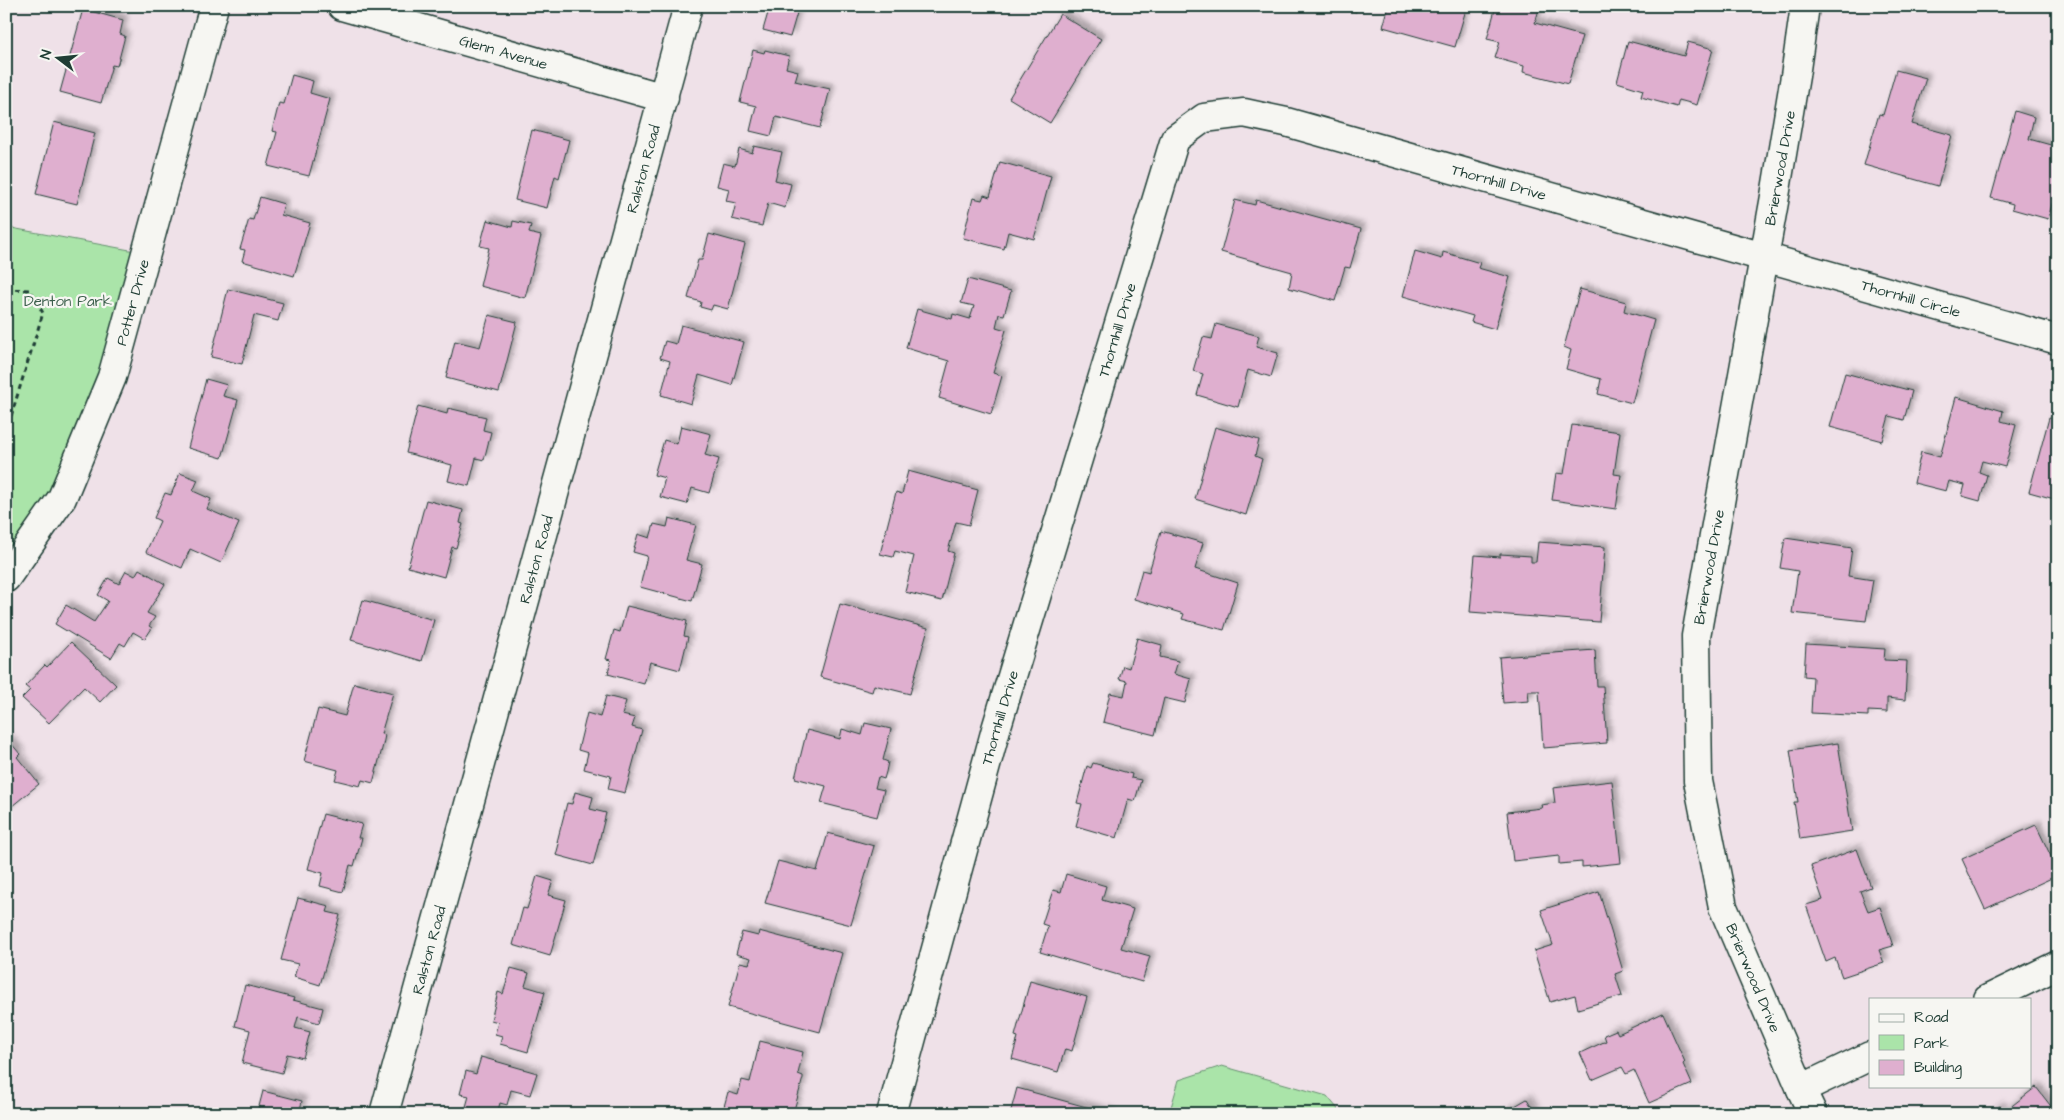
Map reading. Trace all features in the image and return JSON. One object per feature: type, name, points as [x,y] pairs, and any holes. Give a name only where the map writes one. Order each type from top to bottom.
[{"type":"street","name":"Potter Drive","points":[[6,578],[62,498],[112,377],[214,6]]},
{"type":"street","name":"Glenn Avenue","points":[[342,6],[664,98]]},
{"type":"street","name":"Ralston Road","points":[[384,1114],[688,6]]},
{"type":"street","name":"Brierwood Drive","points":[[1805,6],[1765,256],[1696,636],[1698,782],[1723,907],[1813,1114]]},
{"type":"street","name":"Thornhill Drive","points":[[891,1114],[996,729],[1175,139],[1204,118],[1244,113],[1286,122],[1765,256]]},
{"type":"street","name":"Thornhill Circle","points":[[1765,256],[2058,340]]},
{"type":"street","points":[[1990,998],[2058,965]]},
{"type":"street","points":[[1801,1089],[1869,1056]]},
{"type":"path","points":[[6,289],[30,290],[44,313],[6,432]]},
{"type":"green space","name":"Denton Park","points":[[6,227],[146,253],[112,377],[6,578]]},
{"type":"green space","points":[[1222,1066],[1327,1096],[1342,1114],[1169,1114],[1179,1080]]},
{"type":"building","points":[[770,6],[799,6],[790,37],[763,30]]},
{"type":"building","points":[[1335,6],[1357,6],[1356,12]]},
{"type":"building","points":[[1389,6],[1467,6],[1455,47],[1383,27]]},
{"type":"building","points":[[1496,6],[1540,6],[1535,23],[1582,36],[1568,84],[1523,72],[1524,66],[1495,58],[1500,42],[1487,39]]},
{"type":"building","points":[[83,9],[123,20],[120,34],[125,36],[118,63],[117,66],[112,65],[101,103],[60,92]]},
{"type":"building","points":[[1060,14],[1101,39],[1050,123],[1009,98]]},
{"type":"building","points":[[1628,41],[1684,56],[1688,42],[1713,49],[1697,105],[1679,100],[1677,107],[1641,97],[1643,90],[1617,82]]},
{"type":"building","points":[[753,50],[764,53],[765,50],[789,56],[786,68],[798,71],[795,81],[830,89],[820,128],[776,117],[771,136],[750,131],[756,106],[740,102]]},
{"type":"building","points":[[1896,70],[1926,78],[1912,124],[1952,135],[1938,186],[1864,165],[1879,114],[1883,115]]},
{"type":"building","points":[[292,75],[313,81],[310,93],[330,99],[309,176],[268,166],[277,132],[272,131],[279,103],[284,104]]},
{"type":"building","points":[[2015,111],[2034,117],[2029,139],[2058,147],[2058,182],[2048,219],[2012,209],[2013,204],[1991,198]]},
{"type":"building","points":[[54,122],[95,133],[77,204],[36,194]]},
{"type":"building","points":[[532,130],[569,140],[559,178],[555,176],[547,208],[515,200]]},
{"type":"building","points":[[754,146],[782,152],[775,180],[791,184],[785,208],[768,203],[762,226],[732,219],[736,203],[726,201],[729,189],[717,186],[723,163],[735,166],[739,149],[752,153]]},
{"type":"building","points":[[1000,162],[1051,176],[1034,239],[1008,232],[1004,249],[963,238],[973,198],[982,200],[984,195],[990,197]]},
{"type":"building","points":[[260,197],[284,204],[281,215],[310,223],[294,276],[242,261],[245,250],[240,249],[249,219],[253,220]]},
{"type":"building","points":[[1235,200],[1255,205],[1256,200],[1361,229],[1350,268],[1345,267],[1335,301],[1289,288],[1292,272],[1221,252]]},
{"type":"building","points":[[487,220],[512,227],[513,221],[531,225],[529,233],[541,236],[525,298],[480,286],[489,248],[480,246]]},
{"type":"building","points":[[709,234],[745,244],[728,309],[713,305],[711,310],[700,307],[701,302],[688,298],[698,260],[702,260]]},
{"type":"building","points":[[1415,251],[1442,259],[1443,252],[1480,263],[1478,268],[1510,277],[1495,329],[1471,322],[1473,316],[1403,296]]},
{"type":"building","points":[[968,279],[1011,291],[1004,315],[999,314],[996,327],[1006,330],[993,373],[1002,376],[991,414],[939,398],[949,361],[906,348],[917,309],[952,319],[953,314],[970,319],[974,306],[961,303]]},
{"type":"building","points":[[228,289],[283,303],[278,321],[254,315],[242,364],[211,357]]},
{"type":"building","points":[[1580,289],[1626,302],[1624,311],[1654,320],[1632,403],[1598,394],[1601,379],[1566,369],[1571,350],[1564,347]]},
{"type":"building","points":[[489,315],[517,322],[499,392],[446,378],[455,341],[480,347]]},
{"type":"building","points":[[1216,324],[1259,336],[1256,347],[1278,353],[1271,377],[1248,370],[1238,407],[1197,395],[1203,374],[1193,371],[1203,337],[1212,339]]},
{"type":"building","points":[[681,325],[744,342],[732,385],[699,375],[691,404],[661,395],[670,361],[660,358],[665,341],[676,344]]},
{"type":"building","points":[[1845,373],[1912,391],[1904,420],[1889,416],[1882,441],[1830,427]]},
{"type":"building","points":[[206,379],[227,385],[223,396],[238,400],[222,458],[188,448]]},
{"type":"building","points":[[1956,397],[2003,411],[2001,421],[2016,425],[2005,467],[1982,461],[1979,472],[1987,475],[1980,501],[1962,496],[1965,485],[1949,481],[1946,491],[1914,483],[1921,452],[1940,457]]},
{"type":"building","points":[[418,406],[447,414],[448,408],[486,417],[483,430],[491,432],[484,460],[476,458],[469,486],[448,481],[452,465],[406,453]]},
{"type":"building","points":[[2049,418],[2058,420],[2058,500],[2029,492]]},
{"type":"building","points":[[1572,425],[1620,432],[1614,474],[1621,475],[1616,509],[1552,500],[1556,473],[1564,474]]},
{"type":"building","points":[[681,426],[711,434],[705,455],[719,459],[709,493],[692,488],[687,504],[660,497],[665,478],[654,475],[664,440],[677,444]]},
{"type":"building","points":[[1215,427],[1259,440],[1255,456],[1262,459],[1246,515],[1195,499]]},
{"type":"building","points":[[908,471],[978,490],[969,525],[956,522],[948,551],[954,553],[942,601],[905,592],[914,556],[895,551],[893,557],[880,554],[896,492],[902,494]]},
{"type":"building","points":[[180,473],[198,480],[193,491],[211,499],[207,509],[239,523],[221,563],[190,549],[182,568],[146,552],[160,521],[154,518],[165,493],[171,495]]},
{"type":"building","points":[[426,500],[463,510],[460,523],[463,524],[456,548],[452,547],[444,577],[408,567]]},
{"type":"building","points":[[669,518],[696,525],[686,560],[702,564],[692,601],[640,587],[647,556],[633,552],[638,534],[650,538],[654,524],[667,527]]},
{"type":"building","points":[[1161,531],[1203,543],[1195,569],[1238,583],[1224,630],[1182,619],[1184,614],[1134,599],[1142,570],[1149,572]]},
{"type":"building","points":[[1785,538],[1852,548],[1848,576],[1873,580],[1866,621],[1792,613],[1798,571],[1780,568]]},
{"type":"building","points":[[1538,542],[1605,547],[1599,622],[1470,612],[1475,555],[1500,557],[1500,554],[1531,556],[1531,562],[1536,562]]},
{"type":"building","points":[[139,569],[165,584],[147,613],[155,617],[149,626],[152,628],[145,639],[133,632],[125,646],[120,643],[111,658],[55,624],[66,605],[94,622],[108,601],[98,595],[108,578],[119,584],[126,571],[135,576]]},
{"type":"building","points":[[363,600],[434,620],[422,661],[351,640]]},
{"type":"building","points":[[840,604],[928,628],[910,694],[874,685],[872,692],[820,677]]},
{"type":"building","points":[[627,606],[687,621],[684,636],[688,637],[680,670],[650,662],[644,684],[608,674],[611,660],[606,659],[614,630],[620,632]]},
{"type":"building","points":[[1137,638],[1162,645],[1160,657],[1178,661],[1174,674],[1191,679],[1185,703],[1164,698],[1155,735],[1103,722],[1110,693],[1124,696],[1127,681],[1119,679],[1123,666],[1129,668]]},
{"type":"building","points":[[71,642],[116,685],[100,702],[84,687],[49,723],[22,698],[30,690],[25,686]]},
{"type":"building","points":[[1806,644],[1885,649],[1884,660],[1907,661],[1905,700],[1887,698],[1887,712],[1868,711],[1868,716],[1811,713],[1813,677],[1804,676]]},
{"type":"building","points":[[1595,650],[1597,686],[1603,686],[1607,743],[1543,748],[1539,691],[1528,691],[1529,701],[1503,703],[1499,657]]},
{"type":"building","points":[[354,683],[393,693],[381,734],[385,735],[373,783],[362,780],[360,786],[335,780],[338,770],[304,761],[318,709],[345,716]]},
{"type":"building","points":[[606,696],[626,701],[622,715],[635,718],[632,727],[642,730],[625,793],[608,789],[611,776],[584,769],[588,753],[578,750],[587,713],[600,717]]},
{"type":"building","points":[[865,723],[891,729],[883,760],[888,762],[886,772],[884,779],[878,777],[875,788],[884,790],[877,817],[821,803],[826,786],[795,778],[807,730],[840,739],[842,729],[862,735]]},
{"type":"building","points":[[6,737],[20,754],[17,757],[39,784],[6,811]]},
{"type":"building","points":[[1838,743],[1852,831],[1800,839],[1794,802],[1798,802],[1790,750]]},
{"type":"building","points":[[1093,763],[1132,774],[1131,778],[1141,780],[1135,801],[1128,799],[1117,838],[1076,826],[1082,804],[1077,803],[1087,766],[1091,768]]},
{"type":"building","points":[[1612,781],[1621,863],[1582,867],[1582,862],[1559,864],[1559,856],[1513,861],[1507,812],[1542,808],[1541,805],[1555,803],[1553,788]]},
{"type":"building","points":[[575,792],[593,797],[590,809],[606,813],[593,865],[556,855],[559,844],[557,842],[567,803],[572,804]]},
{"type":"building","points":[[323,814],[362,824],[358,838],[362,838],[354,866],[350,865],[343,892],[320,886],[323,873],[308,869]]},
{"type":"building","points":[[2036,825],[2058,871],[2058,875],[1985,909],[1962,859]]},
{"type":"building","points":[[828,833],[874,846],[851,925],[765,903],[778,861],[817,871]]},
{"type":"building","points":[[1857,849],[1871,887],[1860,891],[1868,911],[1880,907],[1893,946],[1879,950],[1884,963],[1842,977],[1835,958],[1826,962],[1806,905],[1823,900],[1811,866]]},
{"type":"building","points":[[1066,874],[1106,886],[1102,900],[1133,909],[1121,948],[1150,956],[1142,982],[1040,952],[1048,926],[1042,924],[1053,890],[1061,892]]},
{"type":"building","points":[[537,876],[553,881],[548,895],[566,900],[550,956],[513,945],[523,908],[527,909]]},
{"type":"building","points":[[1599,892],[1623,971],[1615,974],[1622,996],[1578,1009],[1575,995],[1550,1002],[1534,951],[1553,945],[1541,910]]},
{"type":"building","points":[[298,898],[329,906],[327,912],[340,915],[320,985],[294,977],[298,964],[281,960]]},
{"type":"building","points":[[759,931],[842,953],[820,1032],[728,1007],[740,962],[749,964],[751,958],[736,954],[742,932],[758,936]]},
{"type":"building","points":[[511,968],[529,973],[525,986],[545,992],[528,1052],[500,1044],[502,1036],[495,1034],[498,1022],[491,1020],[498,992],[503,994]]},
{"type":"building","points":[[1030,981],[1087,997],[1072,1051],[1065,1049],[1058,1072],[1012,1059],[1018,1037],[1015,1036]]},
{"type":"building","points":[[245,985],[323,1008],[319,1023],[298,1017],[295,1028],[310,1032],[303,1058],[287,1054],[282,1073],[242,1063],[250,1030],[235,1026]]},
{"type":"building","points":[[1663,1013],[1685,1062],[1683,1064],[1692,1084],[1649,1103],[1634,1070],[1626,1074],[1622,1067],[1592,1080],[1580,1053],[1606,1041],[1604,1035],[1616,1030],[1618,1034]]},
{"type":"building","points":[[760,1041],[803,1052],[798,1074],[803,1076],[803,1078],[794,1110],[790,1109],[789,1114],[722,1114],[728,1092],[738,1095],[742,1080],[750,1082]]},
{"type":"building","points":[[481,1057],[537,1073],[530,1095],[511,1090],[507,1105],[500,1103],[497,1114],[464,1114],[469,1096],[460,1094],[466,1071],[476,1074]]},
{"type":"building","points":[[2036,1087],[2057,1114],[1989,1114],[2000,1106],[2004,1112]]},
{"type":"building","points":[[1017,1088],[1112,1114],[1010,1114]]},
{"type":"building","points":[[263,1091],[302,1101],[299,1114],[257,1114]]},
{"type":"building","points":[[1527,1099],[1536,1114],[1501,1114]]}]
